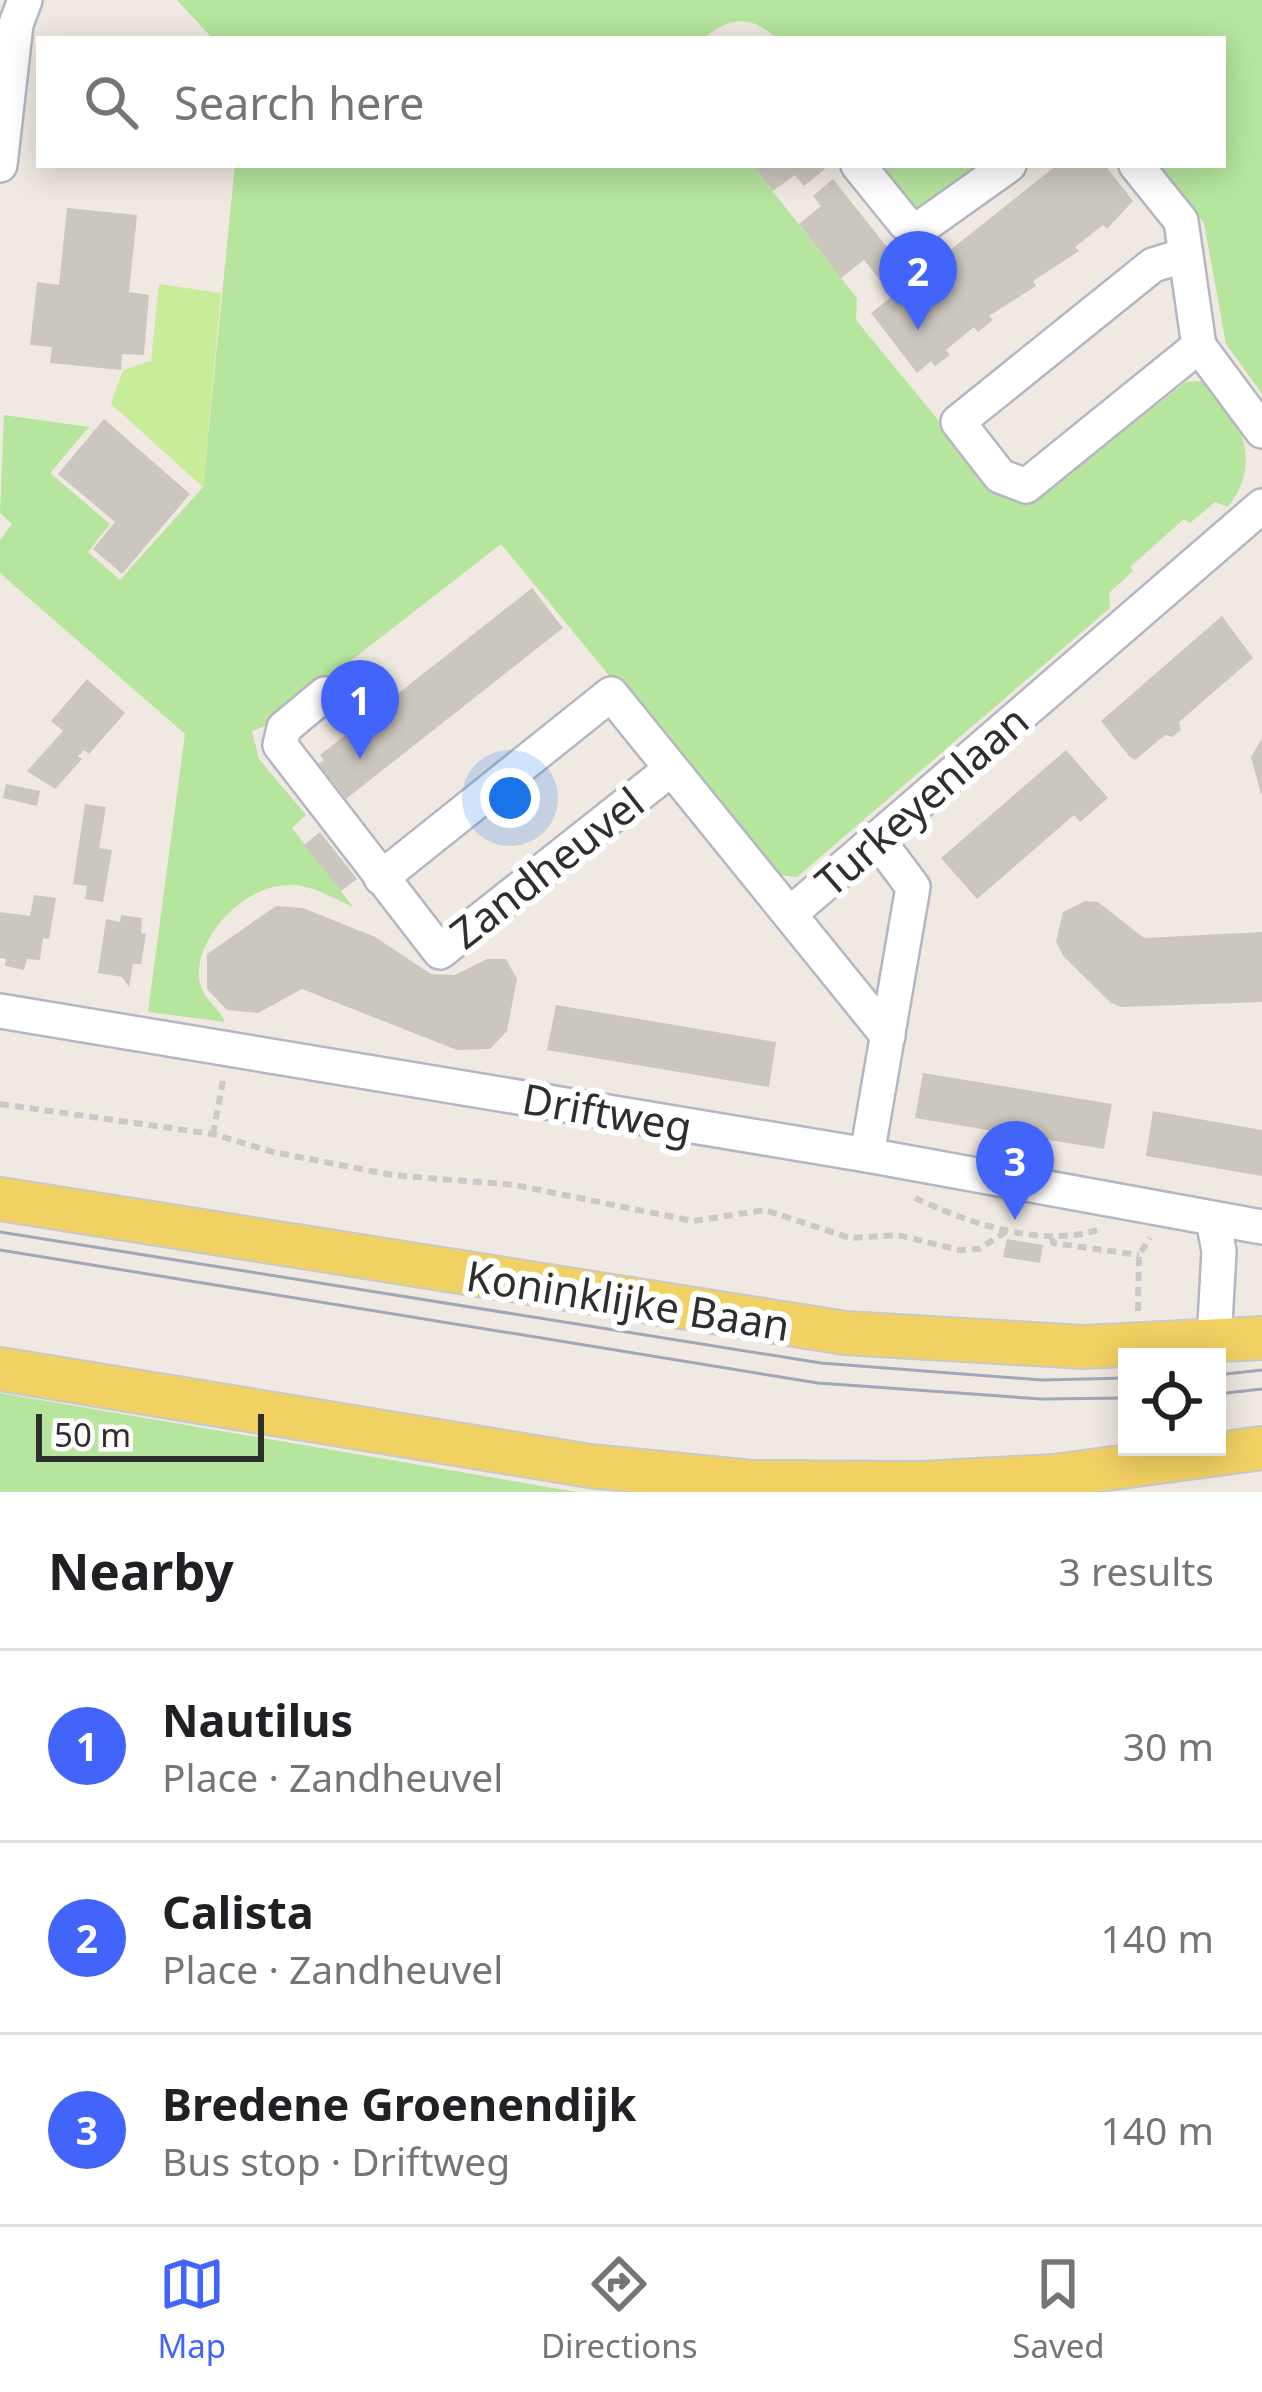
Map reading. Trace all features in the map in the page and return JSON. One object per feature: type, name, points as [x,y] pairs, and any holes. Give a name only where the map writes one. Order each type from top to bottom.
[{"type":"main road","name":"Koninklijke Baan","points":[[0,1198],[760,1322],[1010,1345],[1262,1338]]},
{"type":"main road","points":[[0,1369],[590,1466],[752,1481],[920,1483],[1054,1477],[1262,1448]]},
{"type":"street","points":[[0,165],[16,24],[25,0]]},
{"type":"street","points":[[860,168],[905,223],[919,229],[1005,168]]},
{"type":"street","points":[[1138,168],[1181,221],[1199,346],[1262,431]]},
{"type":"street","points":[[1186,255],[1154,265],[958,422],[1000,476],[1026,486],[1199,346]]},
{"type":"street","name":"Turkeyenlaan","points":[[889,1036],[790,914],[1262,506]]},
{"type":"street","name":"Zandheuvel","points":[[325,694],[284,728],[280,745],[440,952],[671,769]]},
{"type":"street","name":"Zandheuvel","points":[[381,878],[610,694],[790,914]]},
{"type":"street","points":[[867,1155],[913,887],[877,839]]},
{"type":"street","name":"Driftweg","points":[[0,1011],[867,1155],[1262,1227]]},
{"type":"street","points":[[1214,1220],[1219,1251],[1214,1342]]},
{"type":"path","points":[[213,1134],[223,1081]]},
{"type":"path","points":[[0,1104],[213,1134],[392,1175],[515,1185],[693,1221],[765,1210],[850,1238],[898,1235],[959,1250],[979,1249],[1005,1229],[1139,1255]]},
{"type":"path","points":[[1138,1344],[1139,1255],[1160,1210]]},
{"type":"green space","points":[[177,0],[1262,0],[1262,394],[1226,344],[1204,223],[1159,168],[1226,168],[1226,36],[773,36],[758,25],[740,21],[707,36],[210,36]]},
{"type":"green space","points":[[235,168],[754,168],[857,298],[856,320],[998,493],[1025,500],[1041,495],[1186,382],[1201,381],[1228,410],[1246,457],[1244,474],[1228,507],[1215,502],[1190,523],[1184,519],[1130,567],[1133,571],[1109,593],[1110,608],[797,877],[774,874],[765,865],[501,544],[268,725],[252,731],[259,759],[306,815],[292,828],[353,907],[291,885],[258,892],[228,914],[206,943],[199,976],[203,991],[225,1022],[148,1012],[185,734],[0,573],[0,540],[12,524],[0,513],[4,415],[89,427],[50,473],[110,524],[88,552],[120,580],[203,487]]},
{"type":"green space","points":[[880,168],[982,168],[921,209],[913,207]]},
{"type":"green space","points":[[159,284],[221,293],[203,487],[111,404],[123,370],[151,361]]},
{"type":"green space","points":[[0,1393],[577,1492],[0,1492]]},
{"type":"building","points":[[754,168],[825,169],[804,186],[795,175],[773,191]]},
{"type":"building","points":[[1053,168],[1107,168],[1133,201],[1107,229],[1103,225],[1075,247],[1079,251],[1033,281],[1036,286],[989,316],[993,320],[978,332],[974,327],[946,350],[950,355],[935,366],[931,361],[917,373],[871,313]]},
{"type":"building","points":[[833,179],[902,266],[882,283],[864,260],[841,278],[799,224],[821,206],[813,196]]},
{"type":"building","points":[[67,208],[137,215],[129,292],[149,295],[144,355],[122,354],[121,370],[50,363],[52,347],[30,345],[37,282],[59,285]]},
{"type":"building","points":[[104,419],[190,494],[122,574],[93,549],[115,522],[58,474]]},
{"type":"building","points":[[532,588],[563,628],[346,799],[318,764],[324,760],[320,755]]},
{"type":"building","points":[[1222,616],[1253,658],[1179,722],[1181,730],[1172,737],[1165,735],[1135,760],[1101,721]]},
{"type":"building","points":[[87,679],[125,713],[89,754],[84,750],[78,756],[82,759],[55,789],[27,771],[63,731],[51,721]]},
{"type":"building","points":[[1262,738],[1262,794],[1261,794],[1251,757]]},
{"type":"building","points":[[1066,750],[1108,798],[1080,822],[1074,815],[977,899],[941,858]]},
{"type":"building","points":[[6,784],[40,791],[37,806],[3,798]]},
{"type":"building","points":[[85,804],[106,807],[99,848],[112,850],[103,902],[85,899],[87,886],[73,884]]},
{"type":"building","points":[[320,832],[357,879],[341,891],[304,845]]},
{"type":"building","points":[[34,895],[56,898],[49,939],[43,938],[40,960],[27,959],[24,970],[5,966],[6,959],[0,958],[0,912],[30,916]]},
{"type":"building","points":[[1085,901],[1098,902],[1144,938],[1262,932],[1262,1002],[1121,1007],[1111,1003],[1064,957],[1056,942],[1063,912]]},
{"type":"building","points":[[276,906],[303,908],[375,937],[431,974],[455,975],[487,959],[506,959],[517,979],[507,1031],[490,1049],[457,1050],[302,989],[258,1013],[227,1010],[207,989],[207,954]]},
{"type":"building","points":[[121,915],[142,918],[141,933],[146,934],[141,964],[133,964],[129,987],[122,977],[98,973],[106,919],[120,922]]},
{"type":"building","points":[[556,1005],[776,1042],[769,1087],[547,1050]]},
{"type":"building","points":[[923,1073],[1112,1104],[1104,1149],[915,1118]]},
{"type":"building","points":[[1153,1111],[1262,1130],[1262,1176],[1146,1156]]},
{"type":"building","points":[[1007,1239],[1043,1245],[1040,1263],[1003,1257]]},
{"type":"tram line","points":[[0,1232],[821,1363],[1042,1380],[1118,1378]]},
{"type":"tram line","points":[[0,1250],[818,1383],[1041,1399],[1118,1398]]},
{"type":"tram line","points":[[1226,1374],[1262,1370]]},
{"type":"tram line","points":[[1226,1393],[1262,1389]]},
{"type":"place","name":"Calista","points":[[918,330]]},
{"type":"place","name":"Nautilus","points":[[360,759]]},
{"type":"place","name":"Bredene Groenendijk","points":[[1015,1220]]}]
